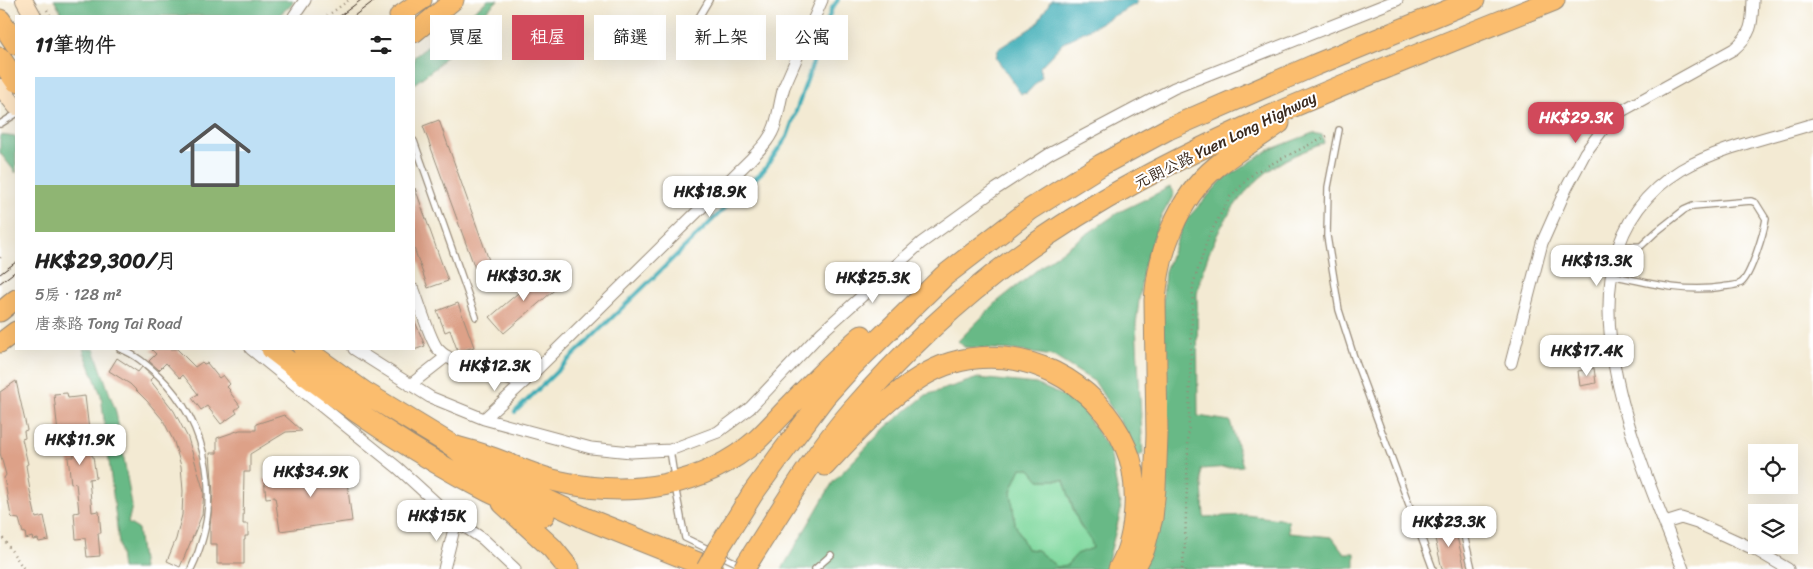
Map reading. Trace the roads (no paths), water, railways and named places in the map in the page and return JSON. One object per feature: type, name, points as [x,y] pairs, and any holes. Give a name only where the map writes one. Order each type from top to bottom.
[{"type":"highway","name":"元朗公路 Yuen Long Highway","points":[[707,569],[735,520],[779,457],[825,396],[853,364],[944,276],[1031,209],[1101,165],[1144,141],[1262,88],[1474,0]]},
{"type":"highway","name":"元朗公路 Yuen Long Highway","points":[[747,567],[806,470],[850,413],[902,357],[966,298],[1021,254],[1074,218],[1200,148],[1329,90],[1554,0]]},
{"type":"highway","points":[[0,20],[15,42]]},
{"type":"highway","points":[[0,58],[15,80]]},
{"type":"highway","points":[[1134,569],[1144,548],[1152,518],[1157,435],[1155,300],[1160,262],[1168,236],[1191,194],[1216,167],[1329,90]]},
{"type":"highway","points":[[453,446],[488,456],[559,482],[585,487],[614,489],[646,488],[685,480],[714,468],[756,440],[872,328],[944,276]]},
{"type":"highway","points":[[274,350],[322,375],[364,392],[453,446],[484,471],[652,546],[713,569]]},
{"type":"highway","points":[[305,350],[322,375],[413,447],[490,492],[673,569]]},
{"type":"highway","points":[[782,510],[863,424],[893,397],[931,371],[950,363],[976,358],[1001,357],[1025,360],[1059,374],[1080,388],[1109,418],[1126,447],[1134,476],[1135,513],[1130,543],[1118,569]]},
{"type":"highway","points":[[490,492],[552,548],[569,569]]},
{"type":"main road","points":[[24,0],[32,15]]},
{"type":"main road","points":[[401,15],[422,0]]},
{"type":"main road","points":[[415,32],[454,0]]},
{"type":"main road","points":[[0,87],[15,106]]},
{"type":"main road","points":[[0,312],[15,300]]},
{"type":"main road","points":[[0,343],[15,332]]},
{"type":"street","points":[[295,15],[305,0]]},
{"type":"street","points":[[484,419],[750,160],[770,138],[776,125],[779,102],[784,87],[822,0]]},
{"type":"street","points":[[356,350],[430,397],[484,419],[592,448],[631,452],[670,450],[718,432],[750,408],[822,332],[921,243],[996,189],[1051,153],[1174,88],[1396,0]]},
{"type":"street","points":[[1511,363],[1542,243],[1566,189],[1585,153],[1603,129],[1620,112],[1734,49],[1742,42],[1752,25],[1753,0]]},
{"type":"street","points":[[1683,569],[1634,442],[1617,377],[1609,306],[1611,275],[1618,247],[1630,222],[1647,199],[1667,180],[1680,171],[1704,158],[1813,124]]},
{"type":"street","points":[[415,292],[437,347],[447,356],[467,367],[523,383]]},
{"type":"street","points":[[252,350],[398,468],[456,522],[483,539],[515,569]]},
{"type":"street","points":[[410,385],[447,356]]},
{"type":"street","points":[[1665,523],[1681,518],[1697,523],[1754,549],[1788,569]]},
{"type":"street","points":[[444,569],[456,522]]},
{"type":"lane","points":[[700,15],[709,0]]},
{"type":"lane","points":[[0,124],[15,115]]},
{"type":"lane","points":[[1339,130],[1328,187],[1327,236],[1339,310],[1354,357],[1433,569]]},
{"type":"lane","points":[[415,144],[476,317]]},
{"type":"lane","points":[[1611,275],[1678,289],[1705,290],[1737,284],[1747,277],[1766,219],[1756,203],[1751,201],[1702,204],[1684,210],[1641,246],[1618,247]]},
{"type":"lane","points":[[122,350],[147,365],[168,385],[185,408],[198,433],[206,461],[210,490],[208,518],[202,546],[192,569]]},
{"type":"lane","points":[[670,450],[674,476]]},
{"type":"lane","points":[[676,491],[685,538],[747,567]]},
{"type":"lane","points":[[1463,531],[1472,569]]},
{"type":"lane","points":[[815,569],[831,554]]},
{"type":"water","points":[[1051,0],[1138,0],[1136,4],[1063,43],[1040,67],[1042,77],[1027,93],[1021,94],[996,58],[998,49],[1037,24]]},
{"type":"waterway","points":[[515,412],[764,170],[787,137],[832,8],[838,0]]},
{"type":"tram line","points":[[341,15],[361,0]]},
{"type":"tram line","points":[[355,15],[375,0]]},
{"type":"tram line","points":[[0,274],[15,263]]},
{"type":"tram line","points":[[0,283],[15,272]]}]
